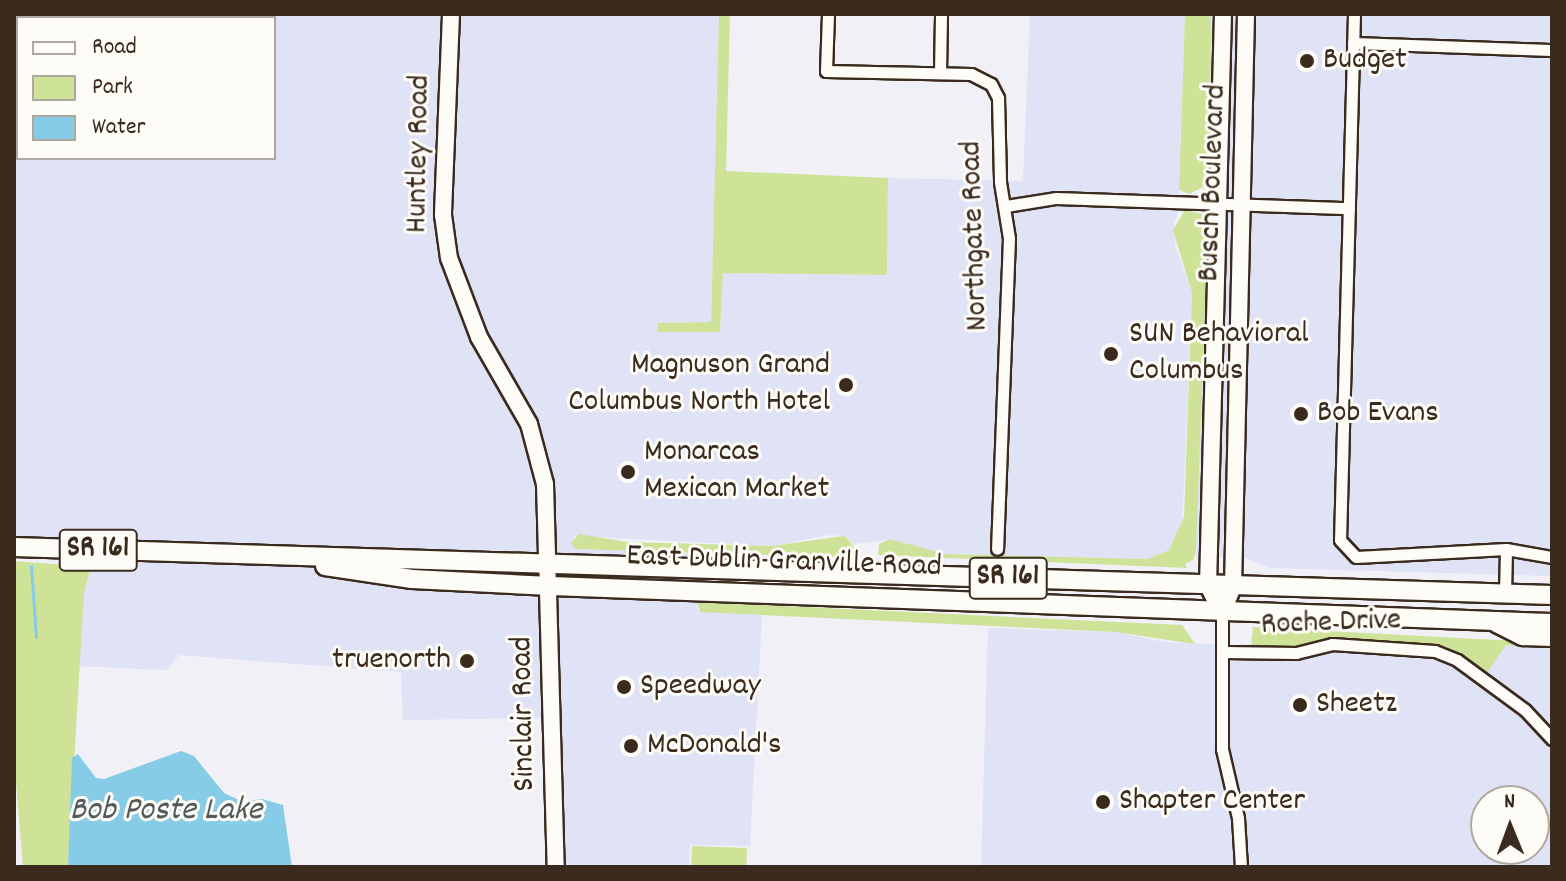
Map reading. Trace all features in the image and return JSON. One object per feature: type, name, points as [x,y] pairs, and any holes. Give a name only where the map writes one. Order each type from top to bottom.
[{"type":"highway","points":[[1497,622],[1523,635],[1552,636]]},
{"type":"main road","name":"Huntley Road","points":[[451,14],[445,241],[462,300],[537,447],[545,484],[550,561]]},
{"type":"main road","name":"Busch Boulevard","points":[[1222,613],[1208,586],[1223,14]]},
{"type":"main road","name":"Busch Boulevard","points":[[1222,613],[1233,587],[1246,14]]},
{"type":"main road","name":"East Dublin Granville Road","points":[[14,547],[550,561],[1233,587],[1552,595]]},
{"type":"main road","name":"East Dublin Granville Road","points":[[256,555],[412,579],[867,595],[1222,613],[1552,623]]},
{"type":"main road","name":"Sinclair Road","points":[[550,561],[556,867]]},
{"type":"street","name":"Northgate Road","points":[[828,14],[826,71],[977,75],[996,90],[1006,206],[997,549]]},
{"type":"street","points":[[940,73],[941,14]]},
{"type":"street","points":[[1354,14],[1343,548],[1356,557],[1506,549],[1552,557]]},
{"type":"street","points":[[1353,43],[1552,50]]},
{"type":"street","points":[[1006,206],[1056,198],[1349,208]]},
{"type":"street","points":[[1505,594],[1506,549]]},
{"type":"street","points":[[1222,613],[1223,766],[1238,818],[1241,867]]},
{"type":"street","name":"Roche Drive","points":[[1224,652],[1296,653],[1332,644],[1435,651],[1457,660],[1525,710],[1552,739]]},
{"type":"shaded area","points":[[14,14],[719,14],[711,322],[658,323],[658,332],[720,331],[723,273],[887,275],[888,178],[1023,181],[1030,14],[1185,14],[1178,214],[1174,221],[1175,245],[1192,293],[1182,529],[1169,550],[1149,559],[944,554],[884,540],[854,544],[845,536],[830,535],[771,546],[574,536],[576,549],[697,553],[697,610],[762,614],[750,846],[690,845],[689,867],[557,867],[555,718],[403,720],[401,672],[179,655],[167,670],[74,666],[80,592],[91,563],[14,538]]},
{"type":"shaded area","points":[[1210,14],[1552,14],[1552,576],[1270,568],[1245,558],[1195,556]]},
{"type":"shaded area","points":[[988,628],[1115,632],[1164,642],[1296,648],[1330,640],[1433,644],[1486,673],[1506,645],[1552,649],[1552,867],[981,867]]},
{"type":"green space","points":[[719,14],[730,14],[726,171],[888,178],[887,275],[723,273],[720,332],[657,332],[658,323],[711,322]]},
{"type":"green space","points":[[1185,14],[1210,14],[1211,36],[1209,170],[1203,187],[1189,194],[1179,190]]},
{"type":"green space","points":[[1185,210],[1202,214],[1208,227],[1196,550],[1193,560],[1185,564],[1187,568],[878,555],[879,544],[890,539],[944,554],[1148,559],[1169,550],[1184,517],[1192,293],[1173,230]]},
{"type":"green space","points":[[579,534],[627,542],[771,546],[845,536],[856,549],[850,558],[576,549],[571,543]]},
{"type":"green space","points":[[14,561],[91,567],[84,592],[68,867],[23,867],[14,758]]},
{"type":"green space","points":[[697,602],[1182,625],[1195,644],[1115,632],[700,612]]},
{"type":"green space","points":[[1253,627],[1552,643],[1552,649],[1506,645],[1487,673],[1447,647],[1433,644],[1330,640],[1296,648],[1251,646]]},
{"type":"green space","points":[[692,846],[747,848],[746,867],[691,867]]},
{"type":"water","name":"Bob Poste Lake","points":[[181,751],[194,756],[224,793],[243,802],[262,799],[283,805],[292,867],[68,867],[72,758],[78,754],[96,778],[104,779]]},
{"type":"waterway","points":[[31,566],[36,637]]},
{"type":"place","name":"Budget","points":[[1307,61]]},
{"type":"place","name":"SUN Behavioral Columbus","points":[[1111,354]]},
{"type":"place","name":"Magnuson Grand Columbus North Hotel","points":[[846,385]]},
{"type":"place","name":"Bob Evans","points":[[1301,414]]},
{"type":"place","name":"Monarcas Mexican Market","points":[[628,472]]},
{"type":"place","name":"truenorth","points":[[467,661]]},
{"type":"place","name":"Speedway","points":[[624,687]]},
{"type":"place","name":"Sheetz","points":[[1300,705]]},
{"type":"place","name":"McDonald's","points":[[631,746]]},
{"type":"place","name":"Shapter Center","points":[[1103,802]]}]
